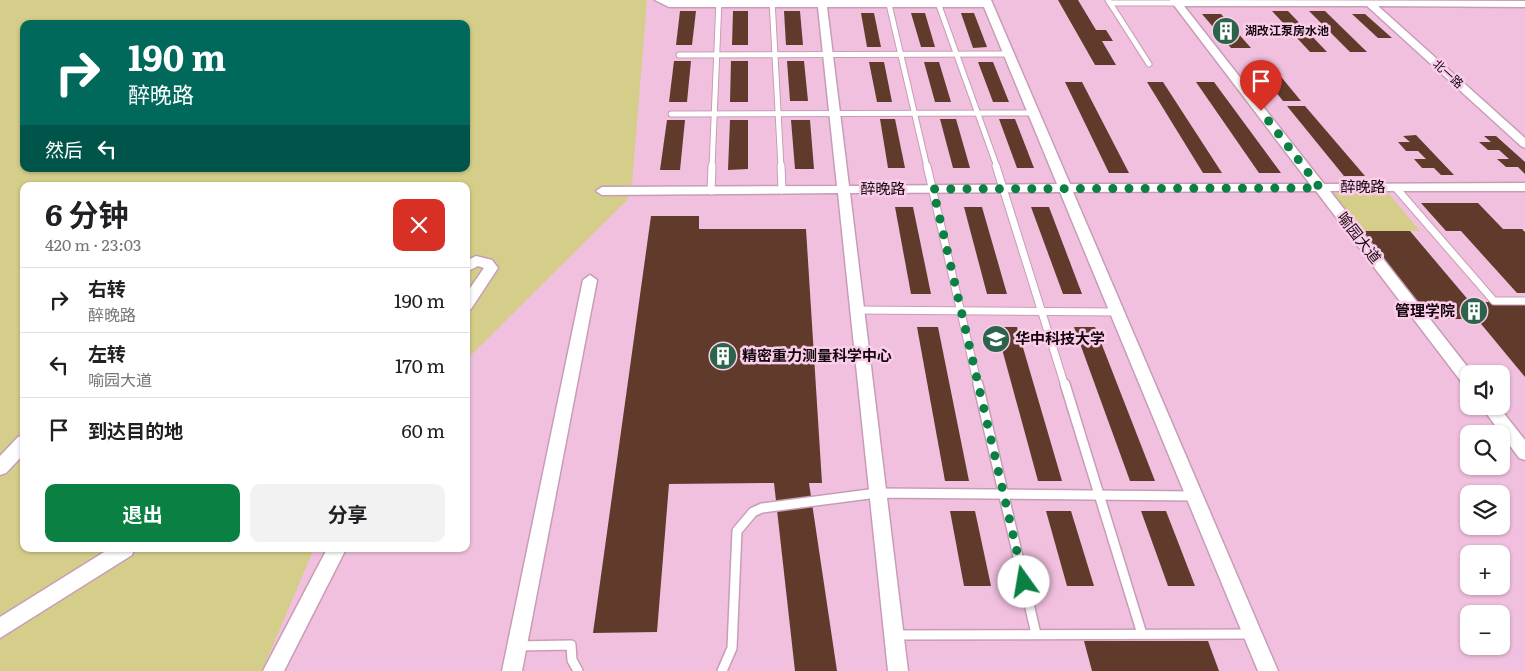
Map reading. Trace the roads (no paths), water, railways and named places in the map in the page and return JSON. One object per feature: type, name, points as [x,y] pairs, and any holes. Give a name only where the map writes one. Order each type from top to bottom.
[{"type":"street","points":[[660,0],[669,4],[719,2],[987,2],[1268,671]]},
{"type":"street","points":[[822,2],[898,671]]},
{"type":"street","points":[[1176,2],[1525,4]]},
{"type":"street","name":"喻园大道","points":[[1176,2],[1460,368]]},
{"type":"street","name":"北一路","points":[[1370,4],[1525,144]]},
{"type":"street","name":"醉晚路","points":[[602,191],[1525,187]]},
{"type":"street","points":[[470,265],[476,261],[487,263],[491,268],[470,299]]},
{"type":"street","points":[[512,671],[590,280]]},
{"type":"street","points":[[1496,415],[1525,453]]},
{"type":"street","points":[[0,468],[20,446]]},
{"type":"street","points":[[0,628],[120,552]]},
{"type":"street","points":[[274,671],[335,552]]},
{"type":"lane","points":[[711,191],[719,2]]},
{"type":"lane","points":[[772,2],[782,190]]},
{"type":"lane","points":[[888,2],[1036,634]]},
{"type":"lane","points":[[938,2],[1004,188],[1142,634]]},
{"type":"lane","points":[[1109,2],[1176,2]]},
{"type":"lane","points":[[1109,2],[1149,64]]},
{"type":"lane","points":[[679,55],[1009,54]]},
{"type":"lane","points":[[671,114],[1034,113]]},
{"type":"lane","points":[[1396,188],[1494,301],[1525,301]]},
{"type":"lane","points":[[857,310],[1117,312]]},
{"type":"lane","points":[[722,671],[732,648],[737,531],[753,512],[776,505],[877,493],[1194,496]]},
{"type":"lane","points":[[894,635],[1252,634]]},
{"type":"lane","points":[[517,646],[571,645],[572,660],[578,671]]},
{"type":"place","name":"湖改江泵房水池","points":[[1226,31]]},
{"type":"place","name":"管理学院","points":[[1474,311]]},
{"type":"place","name":"华中科技大学","points":[[996,339]]},
{"type":"place","name":"精密重力测量科学中心","points":[[723,356]]}]
